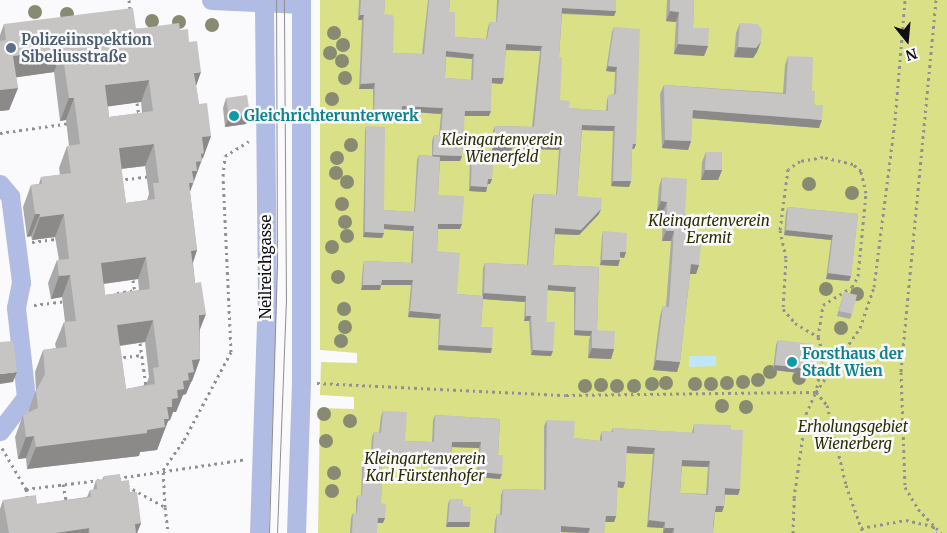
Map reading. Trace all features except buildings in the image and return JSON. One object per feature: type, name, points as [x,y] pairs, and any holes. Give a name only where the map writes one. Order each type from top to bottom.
[{"type":"street","points":[[211,0],[301,2],[301,382],[296,533]]},
{"type":"street","name":"Neilreichgasse","points":[[259,533],[267,295],[264,2]]},
{"type":"street","points":[[0,184],[10,196],[21,282],[16,308],[26,397],[0,431]]},
{"type":"path","points":[[129,0],[132,20]]},
{"type":"path","points":[[793,533],[794,498],[806,414],[816,392],[860,328],[874,287],[895,120],[905,0]]},
{"type":"path","points":[[936,0],[901,372],[905,487],[918,510],[941,533]]},
{"type":"path","points":[[137,103],[140,121]]},
{"type":"path","points":[[130,115],[139,114]]},
{"type":"path","points":[[0,134],[73,122]]},
{"type":"path","points":[[168,533],[163,470],[184,440],[231,352],[223,203],[225,156],[251,140],[265,140]]},
{"type":"path","points":[[818,337],[795,323],[783,309],[786,259],[780,230],[788,169],[800,161],[823,158],[853,164],[862,171],[866,193],[858,276],[852,287],[823,305],[818,337],[822,350],[816,392],[827,405],[863,533]]},
{"type":"path","points":[[116,189],[113,181],[149,176],[147,171]]},
{"type":"path","points":[[15,244],[62,238]]},
{"type":"path","points":[[108,295],[135,292],[133,280]]},
{"type":"path","points":[[16,308],[70,300]]},
{"type":"path","points":[[137,388],[146,386],[140,343]]},
{"type":"path","points":[[810,354],[822,350]]},
{"type":"path","points":[[106,359],[142,354]]},
{"type":"path","points":[[116,358],[116,366]]},
{"type":"path","points":[[301,382],[566,395],[816,392]]},
{"type":"path","points":[[0,445],[26,489],[29,506]]},
{"type":"path","points":[[26,489],[261,459]]},
{"type":"path","points":[[110,479],[149,496],[165,507]]},
{"type":"path","points":[[64,484],[68,510]]},
{"type":"path","points":[[861,528],[906,520],[933,526]]},
{"type":"path","points":[[933,526],[936,533]]},
{"type":"green space","points":[[320,0],[947,0],[947,533],[318,533],[320,408],[354,409],[354,397],[320,395],[321,362],[357,363],[357,353],[320,350]]},
{"type":"water","points":[[689,356],[716,356],[716,366],[689,367]]},
{"type":"tram line","points":[[269,533],[277,268],[276,0]]},
{"type":"tram line","points":[[277,533],[286,302],[284,0]]},
{"type":"place","name":"Polizeiinspektion Sibeliusstraße","points":[[11,48]]},
{"type":"place","name":"Gleichrichterunterwerk","points":[[234,116]]},
{"type":"place","name":"Forsthaus der Stadt Wien","points":[[792,362]]},
{"type":"park label","name":"Kleingartenverein Wienerfeld","points":[[502,148]]},
{"type":"park label","name":"Kleingartenverein Eremit","points":[[709,228]]},
{"type":"park label","name":"Erholungsgebiet Wienerberg","points":[[853,434]]},
{"type":"park label","name":"Kleingartenverein Karl Fürstenhofer","points":[[425,466]]}]
